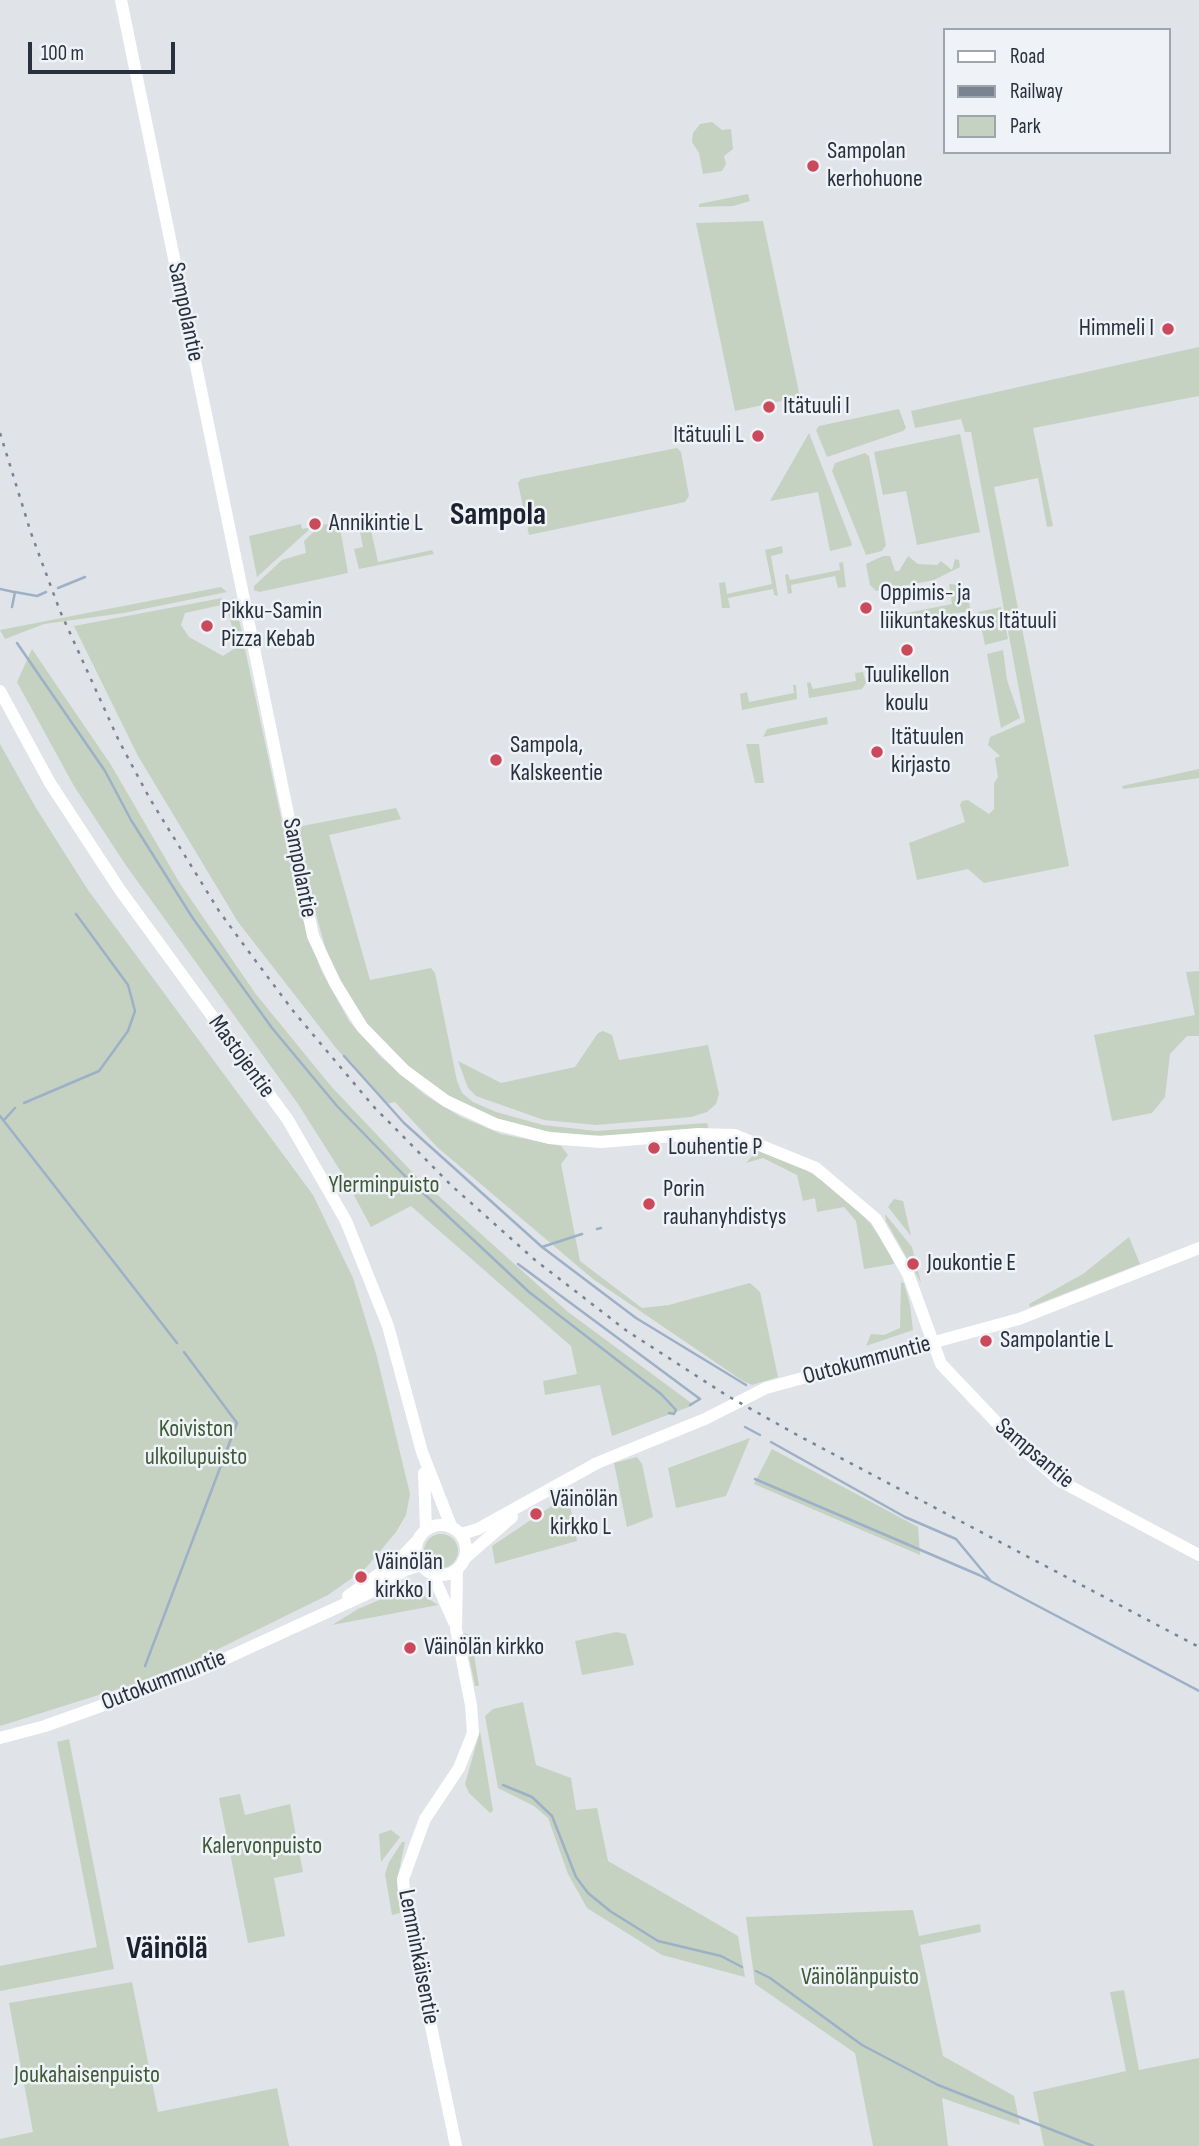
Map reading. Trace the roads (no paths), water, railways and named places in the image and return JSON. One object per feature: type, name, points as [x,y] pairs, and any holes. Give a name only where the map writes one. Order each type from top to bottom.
[{"type":"street","name":"Sampolantie","points":[[121,0],[313,936],[335,983],[362,1027],[404,1070],[446,1101],[495,1124],[549,1138],[601,1142],[698,1134],[735,1135],[816,1168],[876,1219],[908,1273],[932,1344]]},
{"type":"street","name":"Mastojentie","points":[[0,691],[50,783],[120,890],[288,1120],[346,1221],[388,1326],[422,1452],[456,1530]]},
{"type":"street","name":"Outokummuntie","points":[[456,1530],[478,1529],[597,1463],[705,1419],[766,1388],[1019,1319],[1199,1248]]},
{"type":"street","name":"Sampsantie","points":[[932,1344],[941,1364],[955,1382],[1016,1444],[1060,1481],[1199,1555]]},
{"type":"street","name":"Mastojentie","points":[[422,1452],[422,1535]]},
{"type":"street","name":"Outokummuntie","points":[[461,1564],[484,1540],[543,1493]]},
{"type":"street","points":[[438,1525],[456,1530],[466,1546],[461,1564],[456,1629],[416,1553],[422,1535],[438,1525]]},
{"type":"street","name":"Outokummuntie","points":[[325,1613],[399,1560],[422,1535]]},
{"type":"street","points":[[426,1569],[445,1575],[461,1564]]},
{"type":"street","name":"Outokummuntie","points":[[0,1738],[45,1726],[196,1672],[369,1593],[405,1570],[426,1569]]},
{"type":"street","name":"Lemminkäisentie","points":[[456,1629],[470,1699],[473,1733],[466,1754],[425,1819],[403,1880],[405,1902],[456,2146]]},
{"type":"waterway","points":[[58,588],[85,577]]},
{"type":"waterway","points":[[0,589],[14,592]]},
{"type":"waterway","points":[[12,607],[15,592],[37,596],[46,592]]},
{"type":"waterway","points":[[17,643],[105,771],[131,820],[192,917],[272,1028],[337,1106],[404,1175],[529,1292],[661,1394],[676,1410],[674,1414],[669,1413]]},
{"type":"waterway","points":[[24,1103],[99,1071],[128,1031],[135,1011],[128,985],[76,914]]},
{"type":"waterway","points":[[344,1056],[404,1123],[542,1247],[636,1318],[746,1385]]},
{"type":"waterway","points":[[4,1120],[15,1108]]},
{"type":"waterway","points":[[0,1116],[177,1343]]},
{"type":"waterway","points":[[597,1229],[601,1228]]},
{"type":"waterway","points":[[542,1247],[582,1234]]},
{"type":"waterway","points":[[518,1264],[700,1399],[690,1405]]},
{"type":"waterway","points":[[145,1666],[237,1423],[184,1352]]},
{"type":"waterway","points":[[745,1427],[760,1435]]},
{"type":"waterway","points":[[771,1442],[905,1517],[956,1539],[990,1580]]},
{"type":"waterway","points":[[755,1479],[979,1575],[1199,1691]]},
{"type":"waterway","points":[[503,1785],[532,1797],[552,1816],[576,1877],[588,1893],[610,1911],[658,1941],[721,1956],[742,1967]]},
{"type":"waterway","points":[[756,1971],[770,1978],[862,2045],[938,2085],[1093,2146]]},
{"type":"railway","points":[[0,433],[31,533],[60,611],[119,741],[150,799],[219,911],[294,1012],[374,1107],[452,1186],[535,1260],[627,1331],[726,1395],[1199,1647]]},
{"type":"place","name":"Sampolan kerhohuone","points":[[813,166]]},
{"type":"place","name":"Himmeli I","points":[[1168,329]]},
{"type":"place","name":"Itätuuli I","points":[[769,407]]},
{"type":"place","name":"Itätuuli L","points":[[758,436]]},
{"type":"place","name":"Annikintie L","points":[[315,524]]},
{"type":"place","name":"Oppimis- ja liikuntakeskus Itätuuli","points":[[866,608]]},
{"type":"place","name":"Pikku-Samin Pizza Kebab","points":[[207,626]]},
{"type":"place","name":"Tuulikellon koulu","points":[[907,650]]},
{"type":"place","name":"Itätuulen kirjasto","points":[[877,752]]},
{"type":"place","name":"Sampola, Kalskeentie","points":[[496,760]]},
{"type":"place","name":"Louhentie P","points":[[654,1148]]},
{"type":"place","name":"Porin rauhanyhdistys","points":[[649,1204]]},
{"type":"place","name":"Joukontie E","points":[[913,1264]]},
{"type":"place","name":"Sampolantie L","points":[[986,1341]]},
{"type":"place","name":"Väinölän kirkko L","points":[[536,1514]]},
{"type":"place","name":"Väinölän kirkko I","points":[[361,1577]]},
{"type":"place","name":"Väinölän kirkko","points":[[410,1648]]},
{"type":"district","name":"Sampola","points":[[498,516]]},
{"type":"district","name":"Väinölä","points":[[167,1950]]},
{"type":"park label","name":"Ylerminpuisto","points":[[384,1186]]},
{"type":"park label","name":"Koiviston ulkoilupuisto","points":[[196,1444]]},
{"type":"park label","name":"Kalervonpuisto","points":[[262,1847]]},
{"type":"park label","name":"Väinölänpuisto","points":[[860,1978]]},
{"type":"park label","name":"Joukahaisenpuisto","points":[[87,2076]]}]
